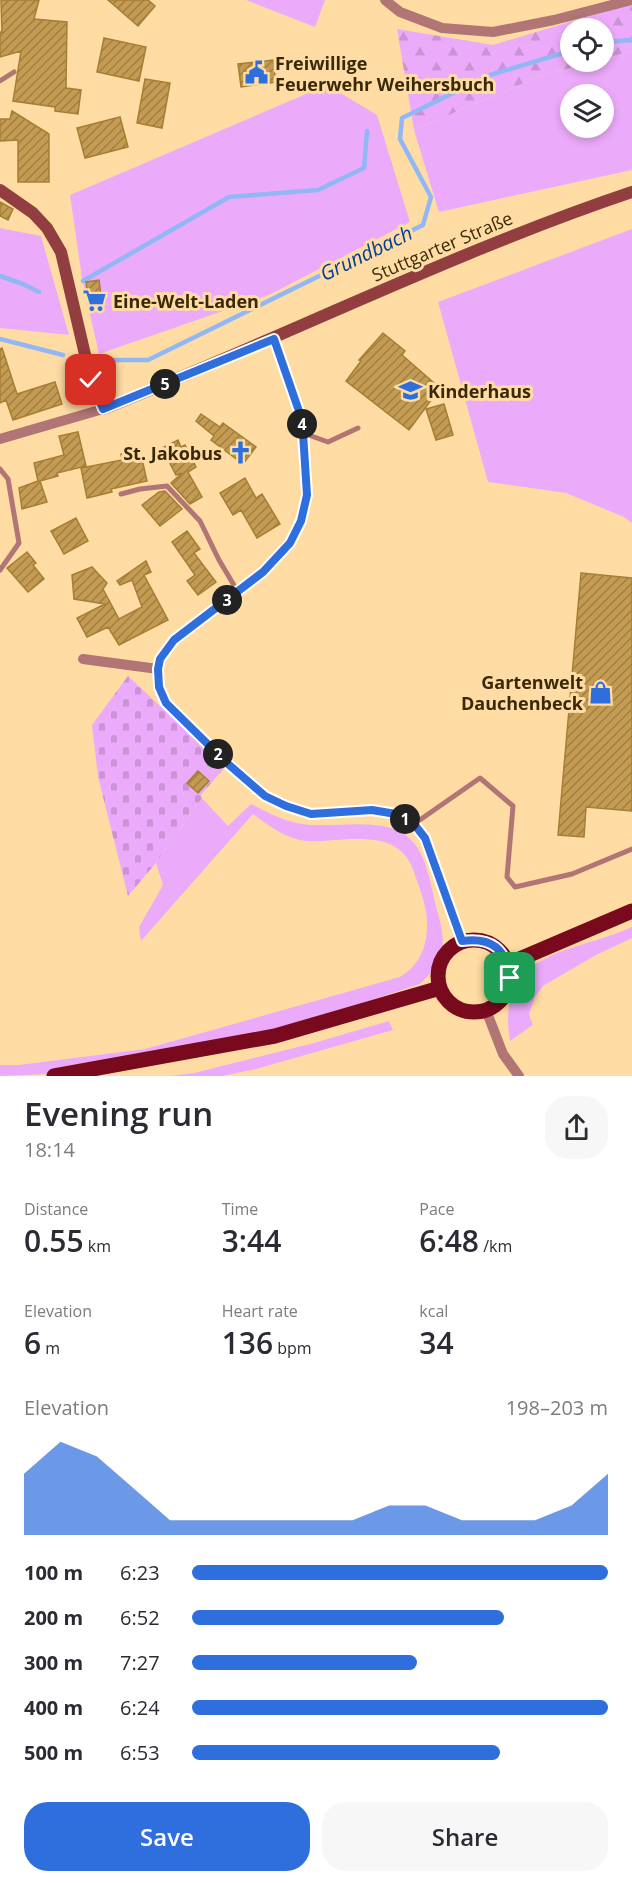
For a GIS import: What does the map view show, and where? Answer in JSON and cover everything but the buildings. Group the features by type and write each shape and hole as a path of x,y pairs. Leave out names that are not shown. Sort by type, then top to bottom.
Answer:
{"main road":[{"path":"508,964 632,911"},
{"path":"474,939 495,946 503,954 508,964 510,978 507,992 498,1003 486,1010 475,1012 463,1010 453,1005 440,988 438,973 442,959 451,948 462,941 474,939"},
{"path":"54,1076 275,1036 440,988"}],"street":[{"path":"385,0 400,12 442,28 493,32 554,20 631,0"},
{"path":"0,190 33,213 47,228 61,252 91,380 103,409"},
{"name":"Stuttgarter Straße","path":"0,439 103,409 274,339 517,233 632,192"},
{"path":"274,339 300,414 303,433 307,495 301,521 290,543 263,572 174,640 160,659 159,687 166,703 228,764 265,796 311,814 372,810 396,814 414,824 425,838 462,941"},
{"path":"83,659 158,669"},
{"path":"486,1010 502,1054 519,1076"}],"lane":[{"path":"0,81 14,72"},
{"path":"303,433 328,442 358,428"},
{"path":"0,469 8,479 13,514 19,532 19,543 0,570"},
{"path":"121,494 167,486 200,521 238,592"},
{"path":"414,824 480,778 513,806 507,878 515,887 572,874 632,849"}],"green space":[{"path":"246,0 325,0 315,27"},
{"path":"632,3 632,51 614,56 614,18 582,18"},
{"path":"560,25 560,71 540,76 414,130 397,29 493,45"},
{"path":"632,51 632,170 439,212 414,130 540,76 560,71 614,72 614,56"},
{"path":"327,85 377,115 410,222 269,295 99,354 82,278 70,195"},
{"path":"0,228 41,236 69,335 0,328"},
{"path":"632,229 632,523 624,517 566,493 488,482 438,302"},
{"path":"128,676 225,767 201,795 202,798 156,863 128,896 98,777 92,725"},
{"path":"202,798 228,826 251,804 295,823 376,825 402,833 412,841 422,856 431,883 443,942 435,967 420,984 293,1026 48,1074 0,1076 0,1065 19,1065 145,1049 400,977 413,967 426,939 426,911 412,867 400,850 376,840 299,840 278,831 253,814 141,941 139,927 163,885 156,863"},
{"path":"632,927 632,938 596,955 543,986 535,997 529,1014 533,1025 510,1041 508,1011 514,989 526,972 543,960 563,951"},
{"path":"389,1021 393,1030 256,1069 222,1076 170,1076 194,1073 314,1043"}],"waterway":[{"name":"Grundbach","path":"614,41 632,40"},
{"name":"Grundbach","path":"102,360 148,360 423,225 431,197 400,139 402,118 490,75 560,54"},
{"path":"83,281 229,197 318,190 364,168 367,131"},
{"path":"0,276 39,292"},
{"name":"Grundbach","path":"0,339 63,355"}],"place":[{"name":"Freiwillige Feuerwehr Weihersbuch","path":"257,73"},
{"name":"Eine-Welt-Laden","path":"95,301"},
{"name":"Kinderhaus","path":"410,391"},
{"name":"St. Jakobus","path":"240,453"},
{"name":"Gartenwelt Dauchenbeck","path":"601,692"}],"route":[{"path":"91,380 103,409 274,339 300,414 303,433 307,495 301,521 290,543 263,572 174,640 160,659 159,687 166,703 228,764 265,796 311,814 372,810 396,814 414,824 425,838 462,941 474,939 495,946 503,954 508,964 510,978"}]}
